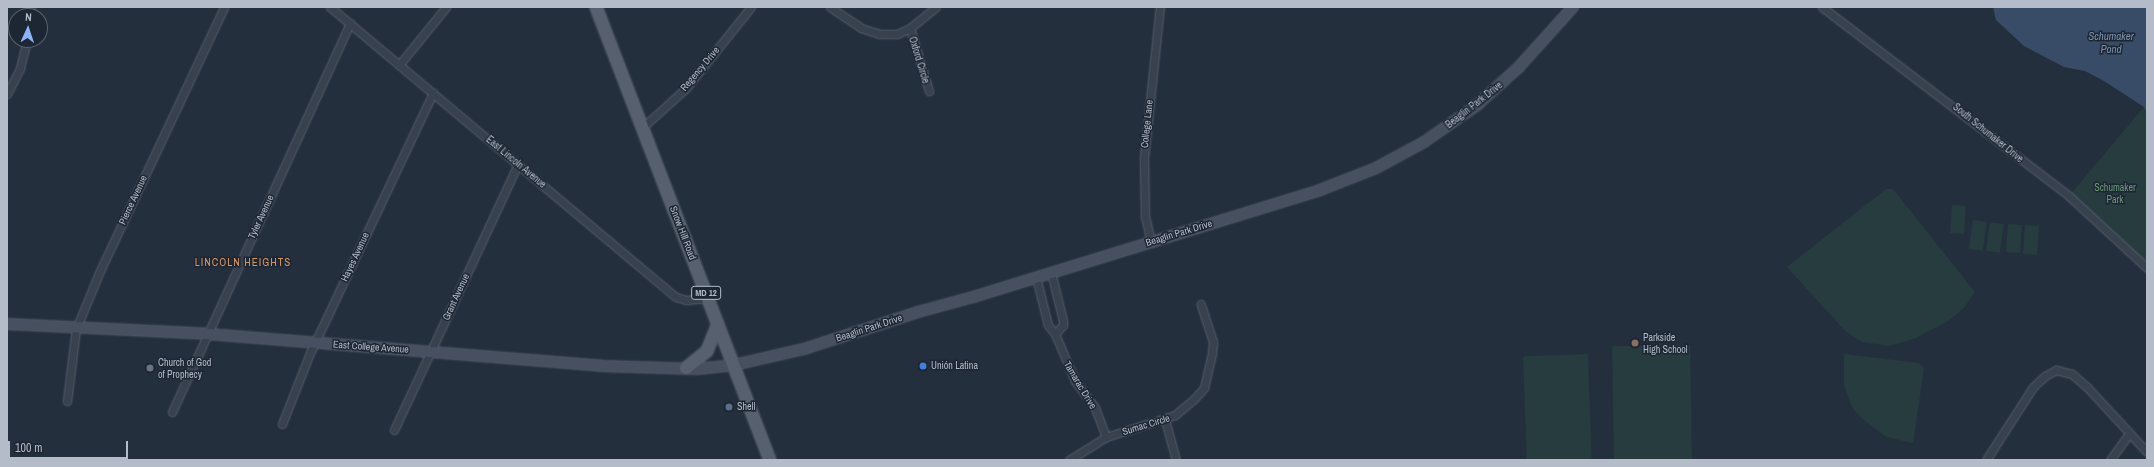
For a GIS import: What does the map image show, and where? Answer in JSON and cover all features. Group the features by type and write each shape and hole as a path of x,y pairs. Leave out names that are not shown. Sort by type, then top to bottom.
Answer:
{"main road":[{"name":"Snow Hill Road","path":"596,7 644,126 770,460"},
{"name":"Beaglin Park Drive","path":"734,365 804,349 1320,190 1403,154 1458,119 1502,85 1574,7"},
{"name":"East College Avenue","path":"7,324 76,329 208,334 602,366 686,368 734,365"},
{"path":"686,368 694,364 706,351 718,324"}],"street":[{"name":"Pierce Avenue","path":"67,401 76,329 99,273 224,7"},
{"name":"East Lincoln Avenue","path":"330,7 676,297 686,300 708,298"},
{"path":"399,65 446,7"},
{"name":"Regency Drive","path":"644,126 686,88 751,7"},
{"path":"830,7 861,28 879,34 897,34 910,28 936,7"},
{"name":"College Lane","path":"1151,242 1145,217 1144,158 1160,7"},
{"name":"South Schumaker Drive","path":"1822,7 2069,196 2147,268"},
{"name":"Tyler Avenue","path":"172,412 350,23"},
{"name":"Oxford Circle","path":"910,28 929,91"},
{"path":"7,94 20,68 25,48"},
{"name":"Hayes Avenue","path":"282,424 315,343 433,93"},
{"name":"Grant Avenue","path":"394,430 518,164"},
{"path":"1051,272 1064,325 1055,334"},
{"name":"Tamarac Drive","path":"1036,277 1048,325 1055,334 1068,367 1095,408 1106,436"},
{"name":"Sumac Circle","path":"1069,460 1106,436 1165,420 1175,415 1194,399 1204,388 1210,369 1213,342 1201,304"},
{"path":"1986,460 2033,387 2045,376 2056,370 2072,374 2082,382 2147,452"},
{"path":"1165,420 1176,460"},
{"path":"2110,460 2129,434"}],"green space":[{"name":"Schumaker Park","path":"2144,107 2147,113 2147,268 2069,196"},
{"path":"1886,189 1893,189 1975,292 1964,308 1950,320 1916,338 1890,346 1862,342 1845,331 1787,267"},
{"path":"1952,205 1966,206 1964,234 1950,233"},
{"path":"1973,220 1987,222 1983,251 1969,249"},
{"path":"1990,222 2004,224 2000,253 1986,251"},
{"path":"2008,224 2022,225 2020,253 2006,252"},
{"path":"2025,225 2039,226 2037,255 2023,254"},
{"path":"1690,345 1692,460 1614,460 1612,346"},
{"path":"1588,354 1592,460 1527,460 1523,356"},
{"path":"1844,354 1919,363 1924,369 1913,443 1886,437 1860,417 1851,405 1844,384"}],"water":[{"name":"Schumaker Pond","path":"1993,7 2147,7 2147,113 2144,107 2104,81 2085,71 2064,67 2024,46 1996,20"}],"place":[{"name":"Parkside High School","path":"1635,343"},
{"name":"Unión Latina","path":"923,366"},
{"name":"Church of God of Prophecy","path":"150,368"},
{"name":"Shell","path":"729,407"}],"district":[{"name":"LINCOLN HEIGHTS","path":"243,262"}]}
